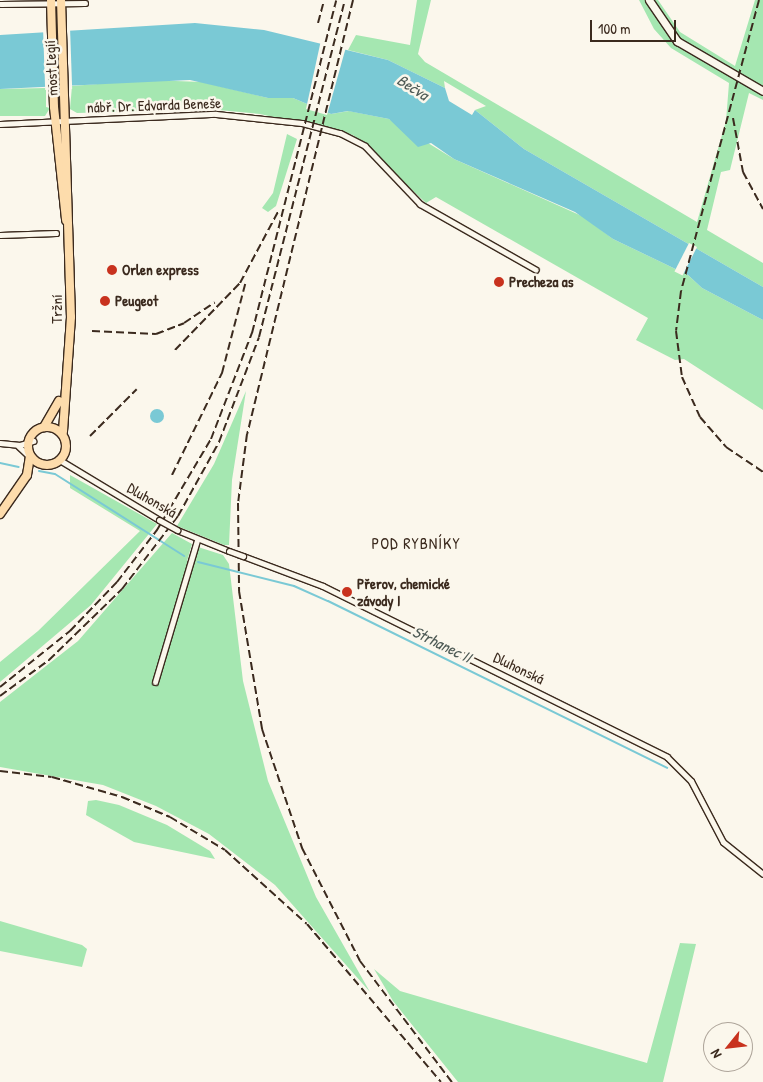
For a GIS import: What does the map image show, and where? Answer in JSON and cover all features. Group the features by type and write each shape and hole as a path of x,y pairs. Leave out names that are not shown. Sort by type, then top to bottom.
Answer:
{"main road":[{"path":"649,0 677,41 763,91"},
{"name":"most Legií","path":"51,1 50,29 54,107"},
{"name":"most Legií","path":"61,2 66,107"},
{"name":"Tržní","path":"54,107 68,232"},
{"name":"Tržní","path":"63,432 65,385 70,339 66,107"},
{"name":"Tržní","path":"44,428 53,418 65,385"},
{"path":"0,514 20,487 44,467 58,459 64,446 63,432 54,426 44,428 33,441 20,487"},
{"path":"30,457 44,467"}],"street":[{"path":"0,3 11,0"},
{"path":"78,0 85,1"},
{"path":"0,3 85,1"},
{"name":"nábř. Dr. Edvarda Beneše","path":"0,124 216,114 302,123 345,135 365,146 420,204 536,270"},
{"path":"0,236 56,233"},
{"path":"0,443 16,445 33,441"},
{"path":"16,445 30,457"},
{"name":"Dluhonská","path":"58,459 159,520 197,540 323,586 667,758 691,781 722,842 763,874"},
{"path":"155,682 197,540"}],"green space":[{"path":"417,0 431,0 418,54 425,62 697,222 726,121 729,83 671,48 654,29 639,0 658,0 680,32 735,66 755,0 763,0 763,100 749,93 730,170 721,172 707,230 763,263 763,287 524,149 475,110 486,106 444,81 445,88 388,60 348,50 356,35 410,45"},
{"path":"149,80 202,82 268,98 293,98 331,114 349,111 389,119 454,159 584,217 613,239 688,275 702,288 763,320 763,410 684,359 675,360 636,340 648,318 436,197 426,203 353,135 260,114 208,109 77,113 70,109 72,86"},
{"path":"46,88 46,107 50,108 45,116 0,116 0,89"},
{"path":"287,134 297,139 276,206 268,212 262,208 273,193"},
{"path":"246,391 232,480 229,545 224,545 177,526 214,464"},
{"path":"70,475 157,524 91,605 0,682 0,662 38,631 140,531 70,488"},
{"path":"172,533 192,544 187,561 192,564 198,547 223,555 229,564 243,681 268,781 316,897 370,992 275,885 209,834 156,806 103,785 0,767 0,702 78,641"},
{"path":"96,800 119,805 167,825 210,851 215,859 134,842 86,815 88,801"},
{"path":"0,921 82,945 87,949 82,967 0,951"},
{"path":"680,943 696,944 663,1082 458,1082 393,1001 374,969 400,991 647,1063"}],"water":[{"name":"Bečva","path":"195,23 264,30 388,60 445,88 449,101 472,115 475,110 524,149 763,287 763,320 702,288 688,275 613,239 575,212 454,159 431,143 418,147 389,119 348,111 331,114 293,98 268,98 190,80 0,89 0,35"},
{"path":"154,409 160,409 164,416 160,423 154,423 150,419 150,413"}],"pier":[{"path":"70,27 72,89 45,90 43,28"},
{"path":"321,40 346,47 327,115 306,109"},
{"path":"689,243 697,247 682,276 674,272"}],"waterway":[{"name":"Strhanec II","path":"0,463 19,467"},
{"name":"Strhanec II","path":"39,471 55,474 184,556"},
{"name":"Strhanec II","path":"198,562 294,586 667,768"}],"railway":[{"path":"318,23 324,0"},
{"path":"0,687 70,631 117,582 157,530 211,439 252,333 336,0"},
{"path":"0,696 49,660 122,589 178,516 219,442 259,337 345,0"},
{"path":"353,0 247,434 238,503 239,591 262,729 302,848 360,961 452,1082"},
{"path":"759,0 681,291 676,331 682,377 700,417 726,447 763,472"},
{"path":"733,118 743,172 763,209"},
{"path":"175,350 240,283 279,210"},
{"path":"172,475 222,373 246,281"},
{"path":"92,331 156,334 184,323 215,302"},
{"path":"90,436 137,389"},
{"path":"0,771 52,777 122,797 170,817 225,850 307,924 441,1082"}],"place":[{"name":"Orlen express","path":"112,270"},
{"name":"Precheza as","path":"499,282"},
{"name":"Peugeot","path":"105,301"},
{"name":"Přerov, chemické závody I","path":"347,592"}],"district":[{"name":"POD RYBNÍKY","path":"416,543"}]}
